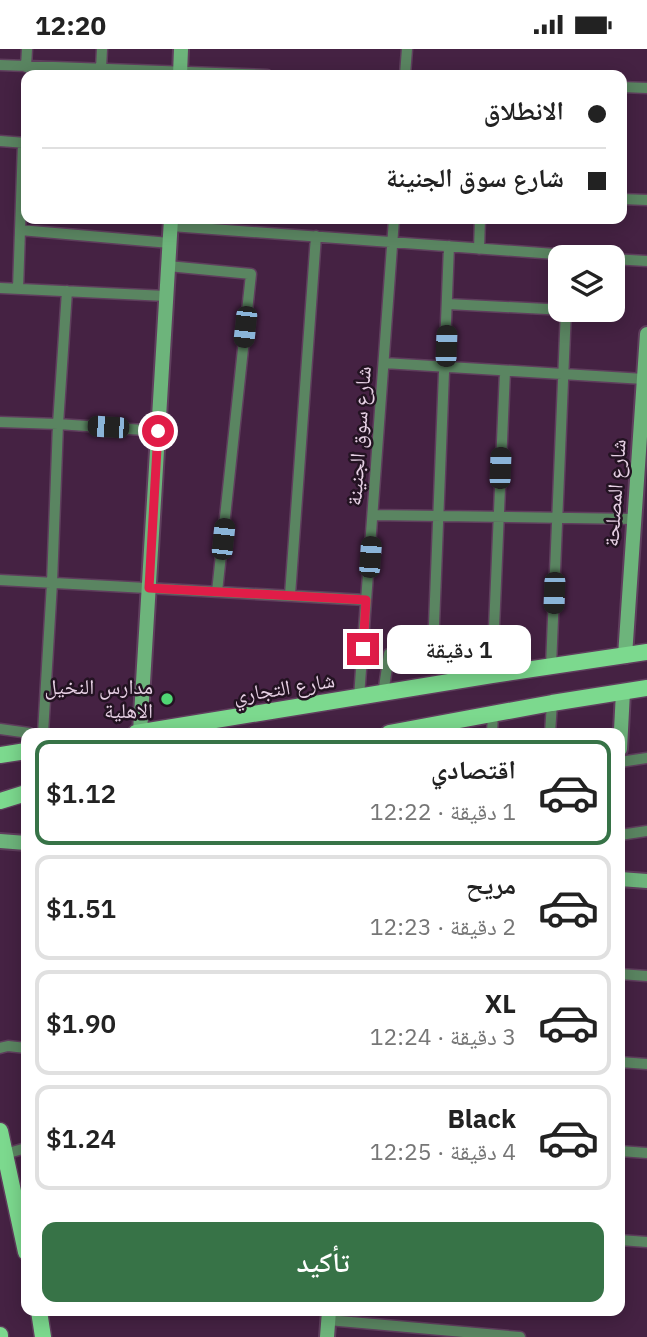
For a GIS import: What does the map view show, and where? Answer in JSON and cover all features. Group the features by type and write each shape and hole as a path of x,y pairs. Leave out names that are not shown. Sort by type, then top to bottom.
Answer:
{"main road":[{"name":"شارع التجاري","path":"170,728 647,652"},
{"path":"436,728 493,714 647,688"},
{"path":"0,789 21,787"},
{"path":"0,801 21,795"},
{"path":"0,1131 21,1206"},
{"path":"39,1316 43,1337"}],"street":[{"path":"26,67 27,49"},
{"path":"101,69 102,49"},
{"path":"180,70 181,49"},
{"path":"405,70 407,49"},
{"path":"0,65 117,70"},
{"path":"627,87 647,88"},
{"path":"0,141 21,143"},
{"path":"627,199 647,200"},
{"path":"18,289 21,219"},
{"path":"138,728 171,224"},
{"path":"192,224 548,254"},
{"name":"شارع سوق الجنينة","path":"359,698 394,224"},
{"path":"478,249 480,224"},
{"path":"20,230 170,243"},
{"path":"290,596 316,236"},
{"path":"383,694 389,654 433,650 449,246"},
{"path":"625,259 647,261"},
{"path":"168,266 251,274 217,592"},
{"path":"0,288 166,296"},
{"path":"43,728 67,291"},
{"path":"447,304 548,309"},
{"path":"551,666 565,322"},
{"name":"شارع المصلحة","path":"625,656 645,402 647,334"},
{"path":"384,363 644,379"},
{"path":"492,675 505,371"},
{"path":"0,422 158,431"},
{"path":"373,515 634,519"},
{"path":"0,580 366,600"},
{"path":"621,728 623,692"},
{"path":"550,728 552,703"},
{"path":"492,728 493,714"},
{"path":"0,729 21,732"},
{"path":"625,761 647,758"},
{"path":"625,834 647,831"},
{"path":"0,841 21,843"},
{"path":"625,879 647,881"},
{"path":"625,974 647,975"},
{"path":"0,1048 21,1047"},
{"path":"625,1062 647,1064"},
{"path":"5,1154 21,1149"},
{"path":"625,1151 647,1153"},
{"path":"625,1240 647,1242"},
{"path":"327,1337 328,1316"},
{"path":"337,1316 520,1337"}],"place":[{"name":"مدارس النخيل الاهلية","path":"167,699"}],"route":[{"path":"158,431 149,588 366,600 363,649"}]}
